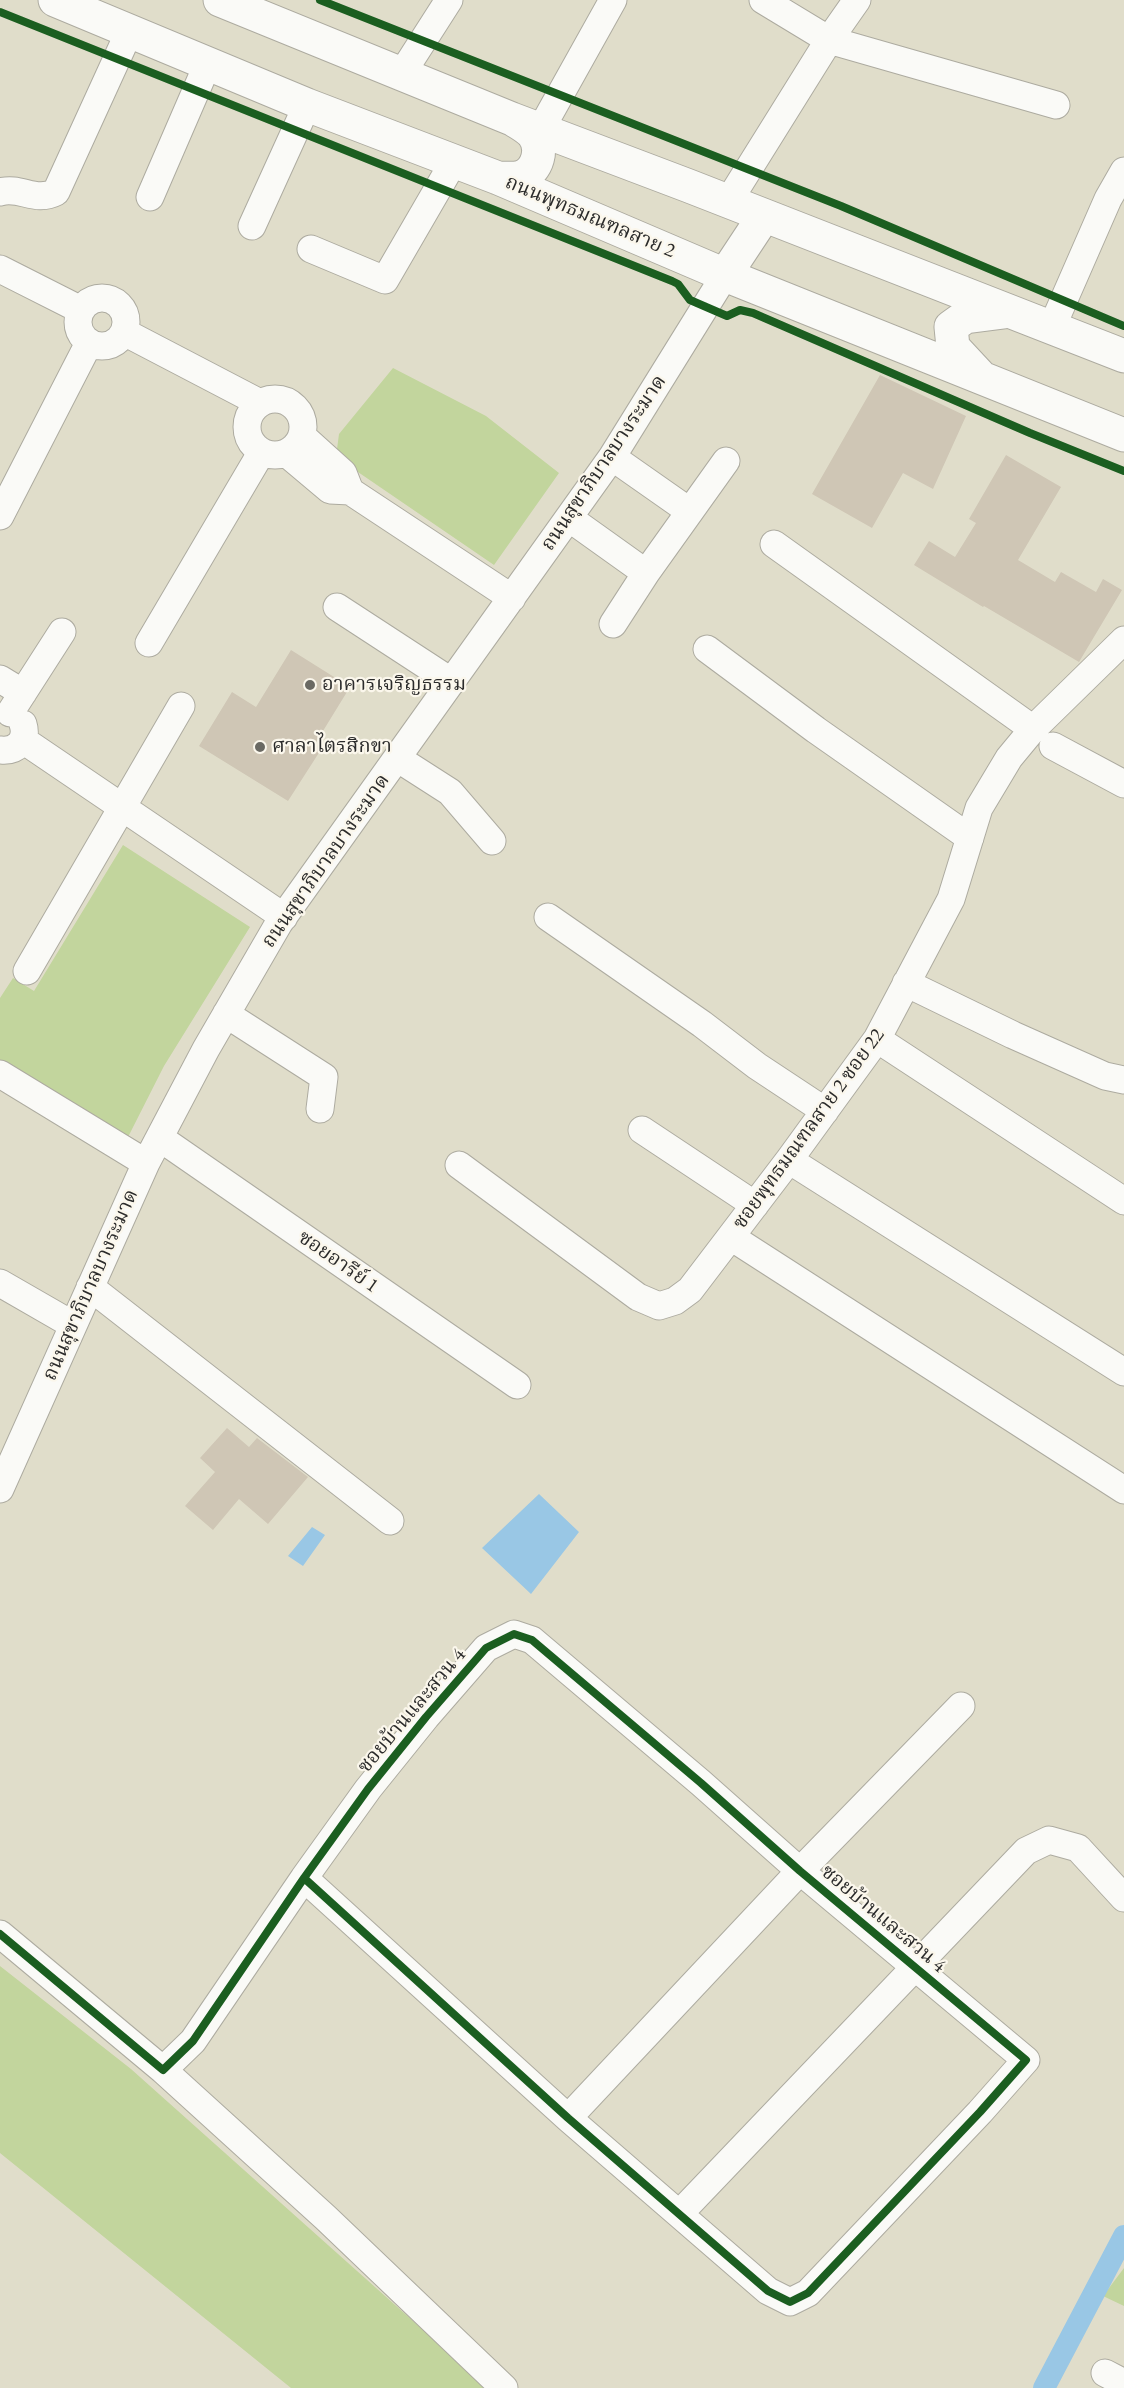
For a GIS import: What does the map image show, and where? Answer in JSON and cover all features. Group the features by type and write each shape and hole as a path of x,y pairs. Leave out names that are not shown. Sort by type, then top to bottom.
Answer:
{"main road":[{"name":"ถนนพุทธมณฑลสาย 2","path":"55,0 307,105 498,178 725,275 1124,435"},
{"path":"227,1 401,75 1124,356"},
{"path":"498,178 519,177 530,172 539,152 537,141 527,124"},
{"path":"725,275 764,216"},
{"path":"983,379 953,347 951,327 965,317 1007,312"}],"street":[{"path":"401,75 449,0"},
{"path":"527,124 613,0"},
{"path":"763,0 829,40 1056,105"},
{"path":"728,202 829,40 857,0"},
{"path":"0,192 17,191 41,197 56,192 130,30"},
{"path":"150,197 208,63"},
{"path":"252,226 307,105"},
{"path":"310,249 385,280 454,161"},
{"path":"1052,327 1108,199 1124,171"},
{"path":"0,269 81,310"},
{"name":"ถนนสุขาภิบาลบางระมาด","path":"3,1476 146,1163 226,1014 284,917 612,457 725,275"},
{"path":"105,298 113,301 121,306 125,315 124,332 113,344 97,346 89,344 82,337 78,328 81,310 95,299 105,298"},
{"path":"124,332 260,403"},
{"path":"0,516 89,344"},
{"path":"149,643 283,447 302,418 292,404 276,399 260,403 247,419 246,428 254,446 283,447 330,489 350,492 512,598"},
{"path":"612,457 689,511"},
{"path":"613,624 646,573 726,461"},
{"path":"569,518 646,573"},
{"path":"774,544 1043,738 1124,784"},
{"path":"337,607 452,682"},
{"path":"11,706 62,632"},
{"name":"ซอยพุทธมณฑลสาย 2 ซอย 22","path":"459,1165 639,1297 659,1306 675,1301 690,1290 877,1039 951,899 979,808 1009,758 1043,738 1124,641"},
{"path":"706,649 816,730 970,838"},
{"path":"0,679 11,706 24,726 11,745 122,807 284,917"},
{"path":"27,971 181,706"},
{"path":"397,758 450,792 492,841"},
{"path":"548,917 825,1111"},
{"path":"906,983 1012,1035 1104,1076 1124,1080"},
{"path":"226,1014 324,1077 320,1109"},
{"path":"877,1039 1124,1201"},
{"path":"0,1074 146,1163"},
{"path":"642,1130 755,1205"},
{"name":"ซอยอารีย์ 1","path":"160,1138 517,1385"},
{"path":"789,1160 1124,1372"},
{"path":"731,1237 1124,1490"},
{"path":"0,1283 73,1325"},
{"path":"90,1287 390,1521"},
{"name":"ซอยบ้านและสวน 4","path":"163,2070 193,2041 304,1878 368,1789 486,1648 514,1634 532,1640 800,1871 1026,2060 980,2112 808,2293 790,2302 768,2291 680,2213"},
{"path":"568,2118 800,1871 961,1706"},
{"path":"304,1878 568,2118 680,2213 1026,1851 1049,1840 1077,1848 1124,1898"},
{"path":"0,1934 163,2070 326,2218 504,2388"}],"green space":[{"path":"393,368 486,416 559,473 494,565 336,457 339,434"},
{"path":"123,845 250,927 164,1066 126,1141 0,1066 0,998 13,978 34,991"},
{"path":"0,1966 131,2069 488,2388 291,2388 0,2153"},
{"path":"1124,2268 1124,2306 1103,2296"}],"water":[{"path":"539,1494 579,1532 531,1594 482,1548"},
{"path":"312,1527 325,1535 303,1566 288,1556"}],"building":[{"path":"880,375 966,416 933,489 903,473 872,528 812,494"},
{"path":"1006,455 1061,487 1018,560 1055,582 1061,572 1096,592 1103,579 1122,590 1079,662 914,565 929,541 955,557 976,523 969,519"},
{"path":"291,650 350,687 315,744 322,748 288,801 199,746 232,692 256,707"},
{"path":"227,1428 249,1447 257,1438 308,1477 268,1524 239,1499 213,1530 185,1506 215,1472 200,1458"}],"waterway":[{"path":"1044,2388 1124,2236"}],"cycle path":[{"path":"320,0 841,206 1124,326"},
{"path":"0,12 672,281 678,284 690,300 727,316 740,310 753,313 1030,433 1124,471"},
{"path":"0,1934 163,2070 193,2041 304,1878 368,1789 486,1648 514,1634 532,1640 701,1783 800,1871 1026,2060 980,2112 808,2293 790,2302 768,2291 568,2118 304,1878"}],"place":[{"name":"อาคารเจริญธรรม","path":"310,685"},
{"name":"ศาลาไตรสิกขา","path":"260,747"}]}
